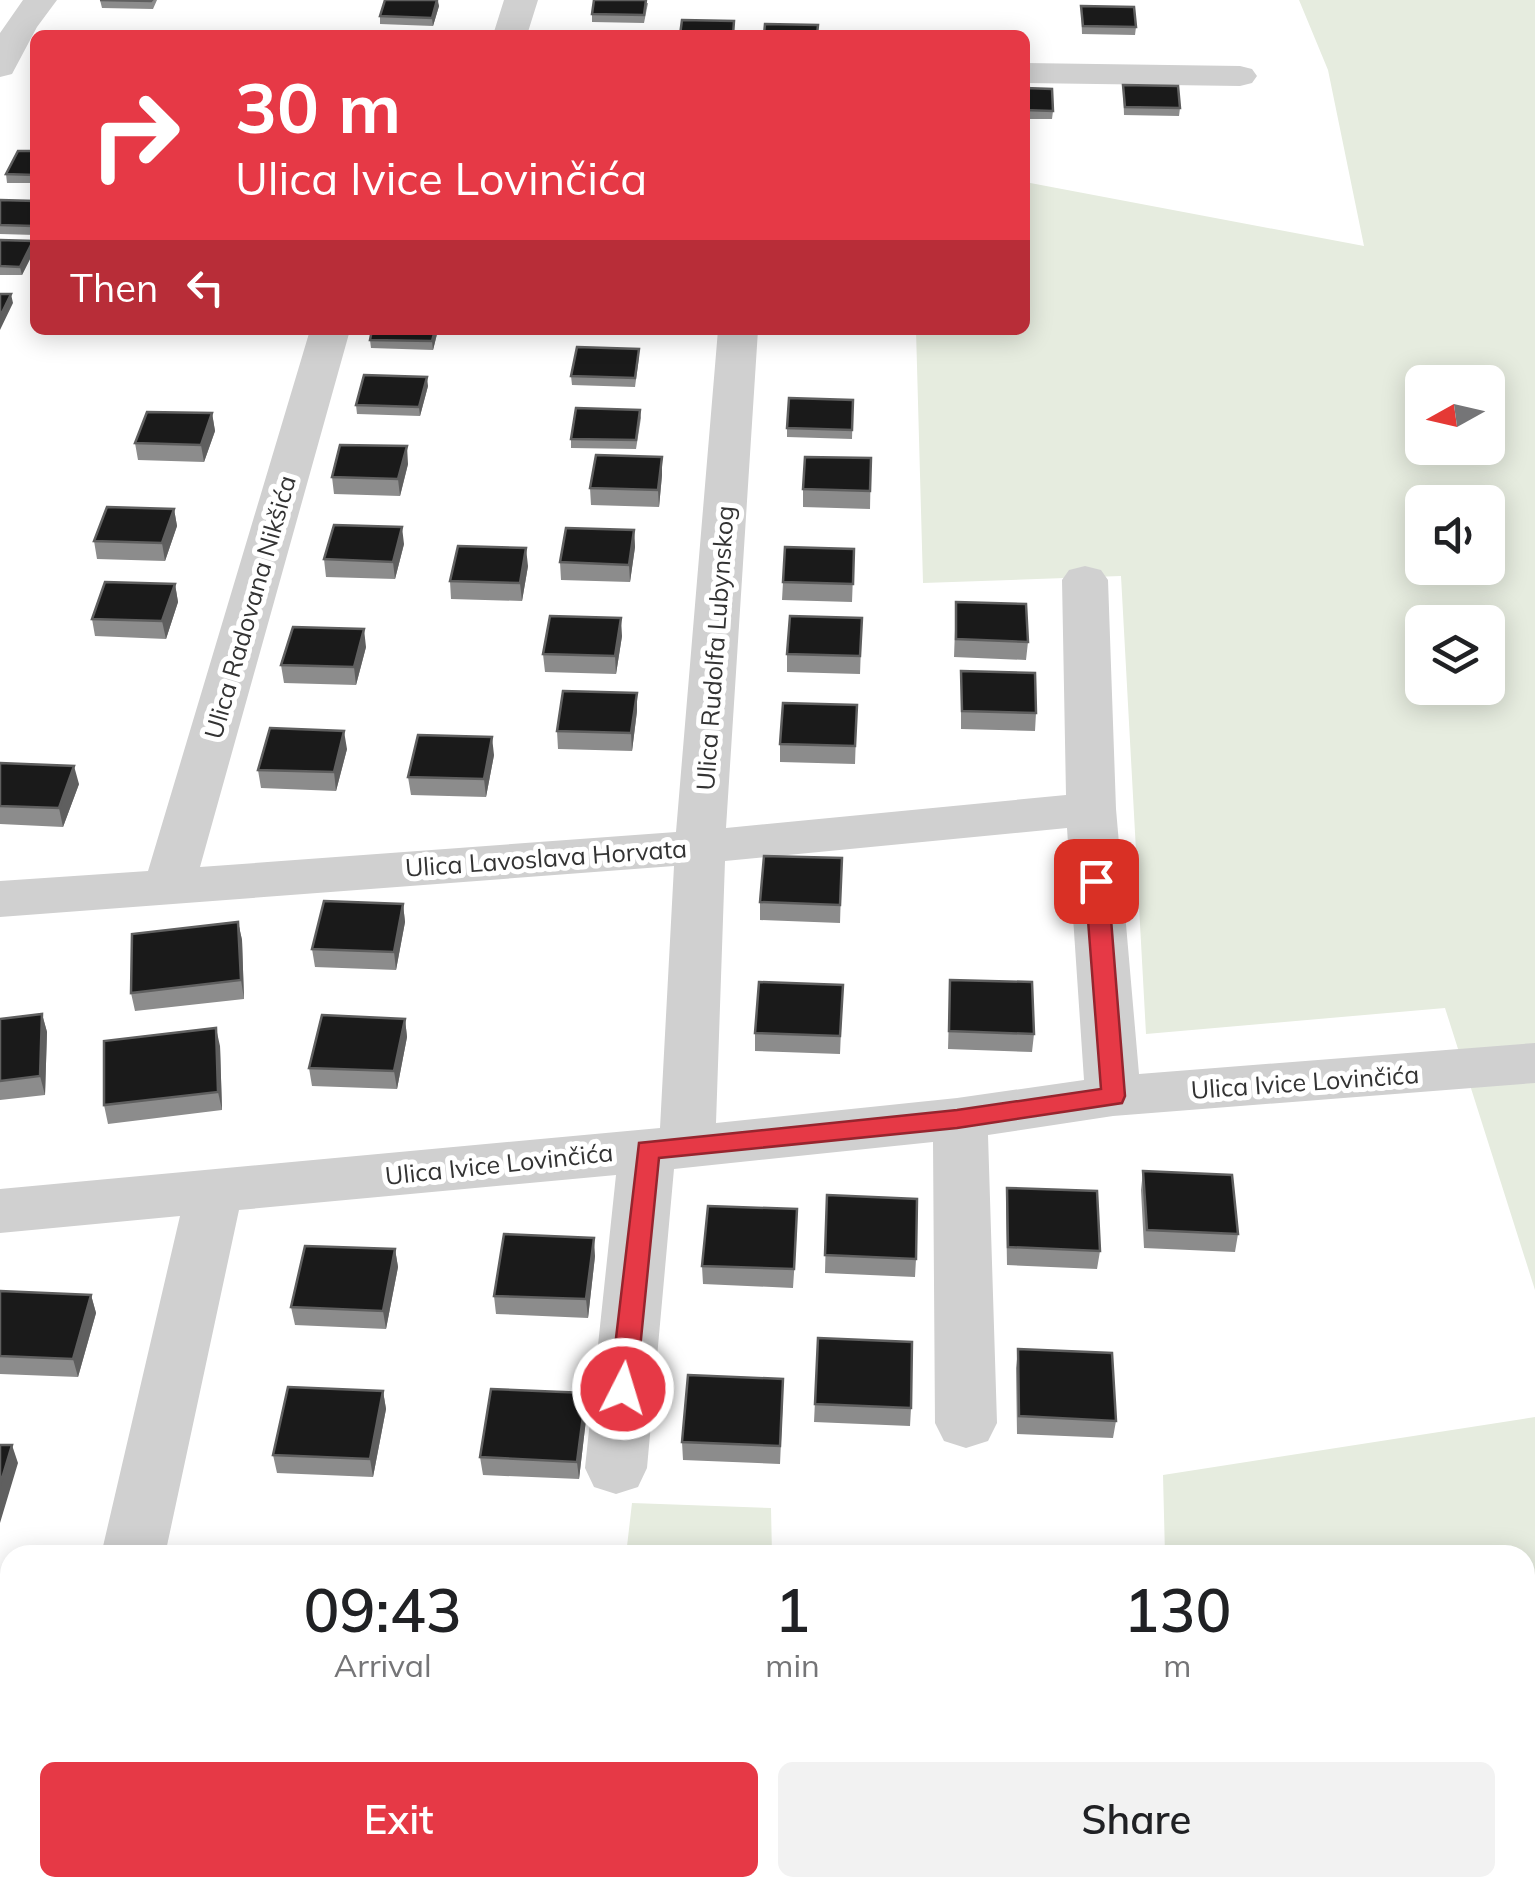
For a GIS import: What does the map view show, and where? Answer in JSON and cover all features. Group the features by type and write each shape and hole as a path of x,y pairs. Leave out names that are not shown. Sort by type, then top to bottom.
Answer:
{"street":[{"path":"6,55 40,0"},
{"path":"512,30 521,0"},
{"path":"1030,73 1240,76"},
{"name":"Ulica Radovana Nikšića","path":"169,884 329,335"},
{"name":"Ulica Rudolfa Lubynskog","path":"616,1468 667,1148 700,846 738,335"},
{"path":"1085,580 1091,809 1113,1096"},
{"name":"Ulica Lavoslava Horvata","path":"0,899 700,846 1091,809"},
{"name":"Ulica Ivice Lovinčića","path":"0,1211 957,1119 1113,1096 1535,1063"},
{"path":"957,1119 962,1148 966,1423"},
{"path":"135,1545 214,1193"}],"shaded area":[{"path":"1299,0 1535,0 1535,1045 1459,1052 1445,1008 1146,1034 1121,576 923,583 916,335 1030,335 1030,183 1364,246 1328,70"},
{"path":"1535,1076 1535,1290 1469,1082"},
{"path":"1535,1417 1535,1545 1165,1545 1163,1475"},
{"path":"632,1503 771,1508 772,1545 627,1545"}],"building":[{"path":"385,0 437,0 432,18 380,16"},
{"path":"594,0 646,0 644,15 592,14"},
{"path":"1081,6 1134,7 1136,27 1083,26"},
{"path":"682,20 734,21 733,30 681,30"},
{"path":"765,24 818,25 818,30 764,30"},
{"path":"1123,85 1178,86 1180,108 1125,107"},
{"path":"1030,88 1052,89 1053,111 1030,110"},
{"path":"18,151 30,151 30,175 6,174"},
{"path":"0,200 30,201 30,226 0,225"},
{"path":"0,240 30,241 20,267 0,266"},
{"path":"0,294 11,294 0,317"},
{"path":"371,335 434,335 432,341 370,340"},
{"path":"577,347 639,349 635,378 571,376"},
{"path":"364,375 427,377 419,407 356,405"},
{"path":"789,398 853,400 852,430 787,428"},
{"path":"576,408 640,410 636,440 571,439"},
{"path":"147,412 212,413 201,445 135,443"},
{"path":"340,445 407,446 398,479 332,477"},
{"path":"596,455 662,457 658,490 590,488"},
{"path":"805,457 871,458 870,491 803,489"},
{"path":"107,507 174,509 162,543 94,541"},
{"path":"334,525 402,527 393,562 324,559"},
{"path":"566,528 634,530 629,565 560,562"},
{"path":"458,546 526,548 520,583 450,581"},
{"path":"785,547 854,549 853,584 783,582"},
{"path":"105,582 175,584 162,621 92,619"},
{"path":"956,602 1026,604 1028,642 956,639"},
{"path":"550,616 621,618 615,656 543,654"},
{"path":"790,616 862,618 860,656 787,654"},
{"path":"293,627 364,629 354,667 281,665"},
{"path":"961,671 1035,673 1036,713 962,711"},
{"path":"563,691 637,693 631,733 557,731"},
{"path":"783,703 857,705 855,746 780,744"},
{"path":"270,728 344,731 334,772 258,770"},
{"path":"418,735 492,737 484,779 408,777"},
{"path":"0,763 74,766 59,808 0,806"},
{"path":"764,856 842,858 840,905 760,902"},
{"path":"324,901 403,904 394,952 312,949"},
{"path":"238,922 241,980 131,993 132,934"},
{"path":"950,980 1032,982 1034,1034 949,1031"},
{"path":"759,982 843,985 840,1036 755,1033"},
{"path":"42,1014 40,1076 0,1081 0,1019"},
{"path":"322,1015 405,1019 394,1071 309,1068"},
{"path":"216,1028 218,1092 104,1105 104,1041"},
{"path":"1143,1171 1232,1175 1238,1234 1147,1230"},
{"path":"1007,1188 1097,1191 1100,1251 1008,1247"},
{"path":"827,1195 917,1199 916,1259 825,1255"},
{"path":"708,1206 797,1209 794,1269 702,1266"},
{"path":"504,1234 594,1238 586,1299 494,1296"},
{"path":"305,1246 395,1249 383,1311 291,1307"},
{"path":"0,1291 91,1295 73,1359 0,1356"},
{"path":"818,1338 912,1342 911,1408 815,1404"},
{"path":"1018,1349 1112,1353 1116,1421 1019,1416"},
{"path":"688,1375 783,1379 780,1446 682,1442"},
{"path":"288,1387 383,1391 370,1459 273,1455"},
{"path":"491,1389 586,1393 577,1462 480,1457"},
{"path":"0,1445 12,1445 0,1485"}],"route":[{"path":"623,1389 647,1150 957,1119 1113,1096 1096,881"}]}
